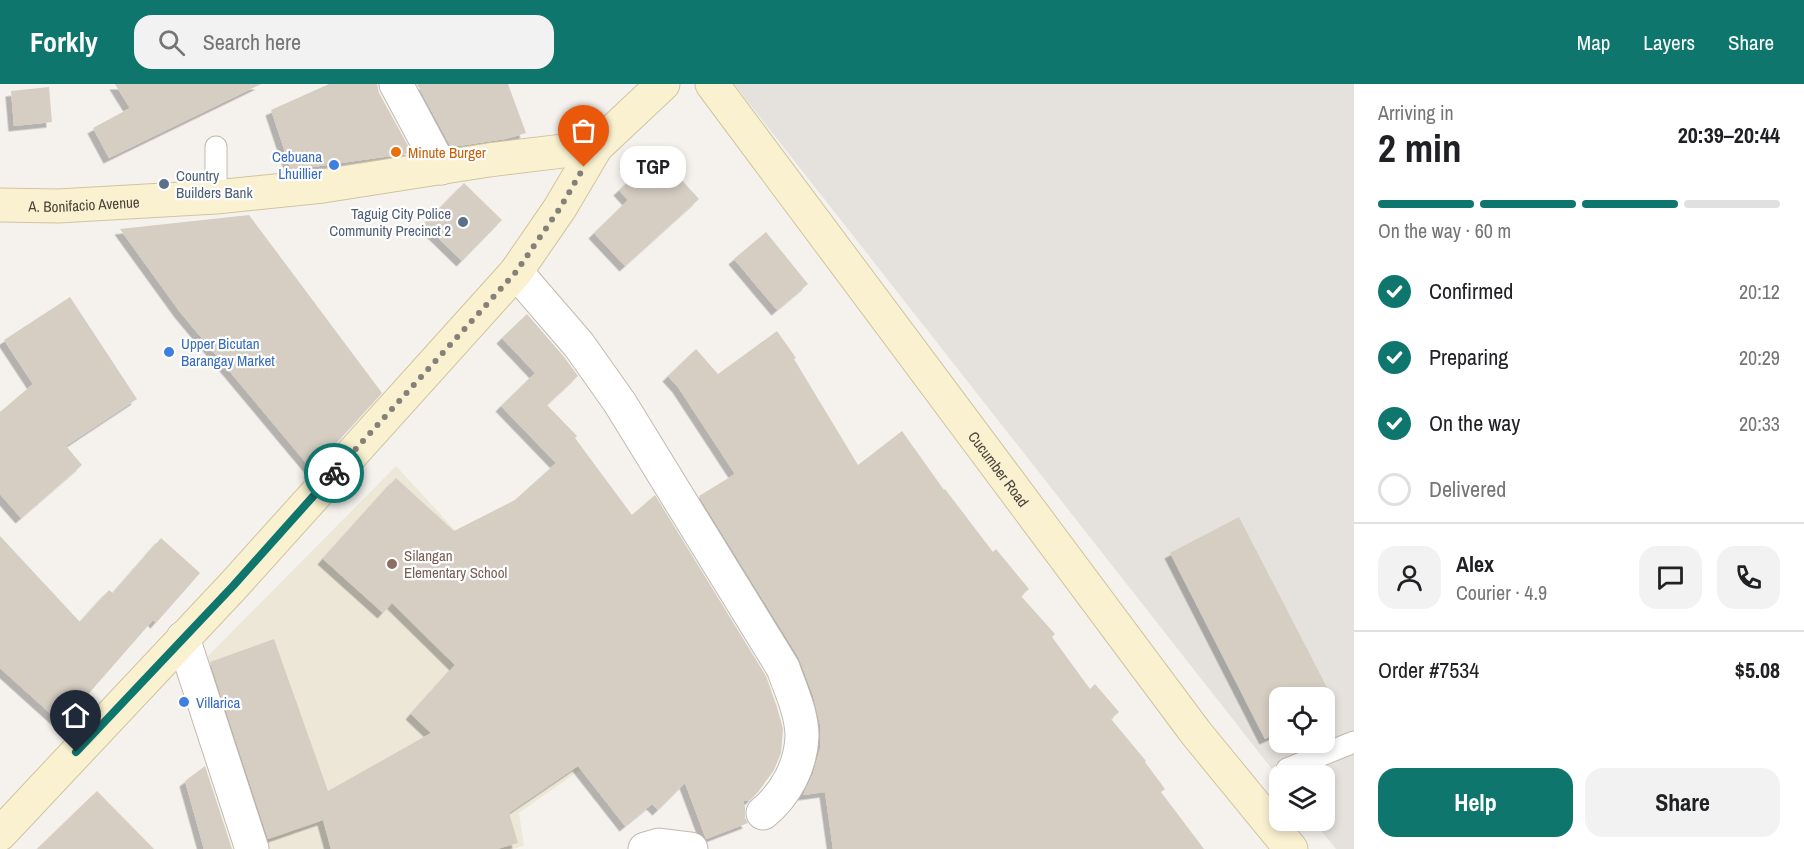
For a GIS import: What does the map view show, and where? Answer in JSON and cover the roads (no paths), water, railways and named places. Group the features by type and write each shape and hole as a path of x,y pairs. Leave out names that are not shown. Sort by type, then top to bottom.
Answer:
{"street":[{"path":"396,84 441,168"},
{"path":"0,834 233,586 516,272 560,208 596,147 663,84"},
{"name":"Cucumber Road","path":"712,84 1196,733 1291,849"},
{"name":"A. Bonifacio Avenue","path":"0,205 58,206 216,197 323,186 596,147"},
{"path":"516,272 579,345 620,403 783,668 796,704 802,735 797,768 776,802 763,813"},
{"path":"183,638 252,849"},
{"path":"645,849 659,845 691,849"}],"lane":[{"path":"216,147 216,197"},
{"path":"1297,765 1354,742"}],"place":[{"name":"Minute Burger","path":"396,152"},
{"name":"Cebuana Lhuillier","path":"334,165"},
{"name":"TGP","path":"584,167"},
{"name":"Country Builders Bank","path":"164,184"},
{"name":"Taguig City Police Community Precinct 2","path":"463,222"},
{"name":"Upper Bicutan Barangay Market","path":"169,352"},
{"name":"Silangan Elementary School","path":"392,564"},
{"name":"Villarica","path":"184,702"}]}
